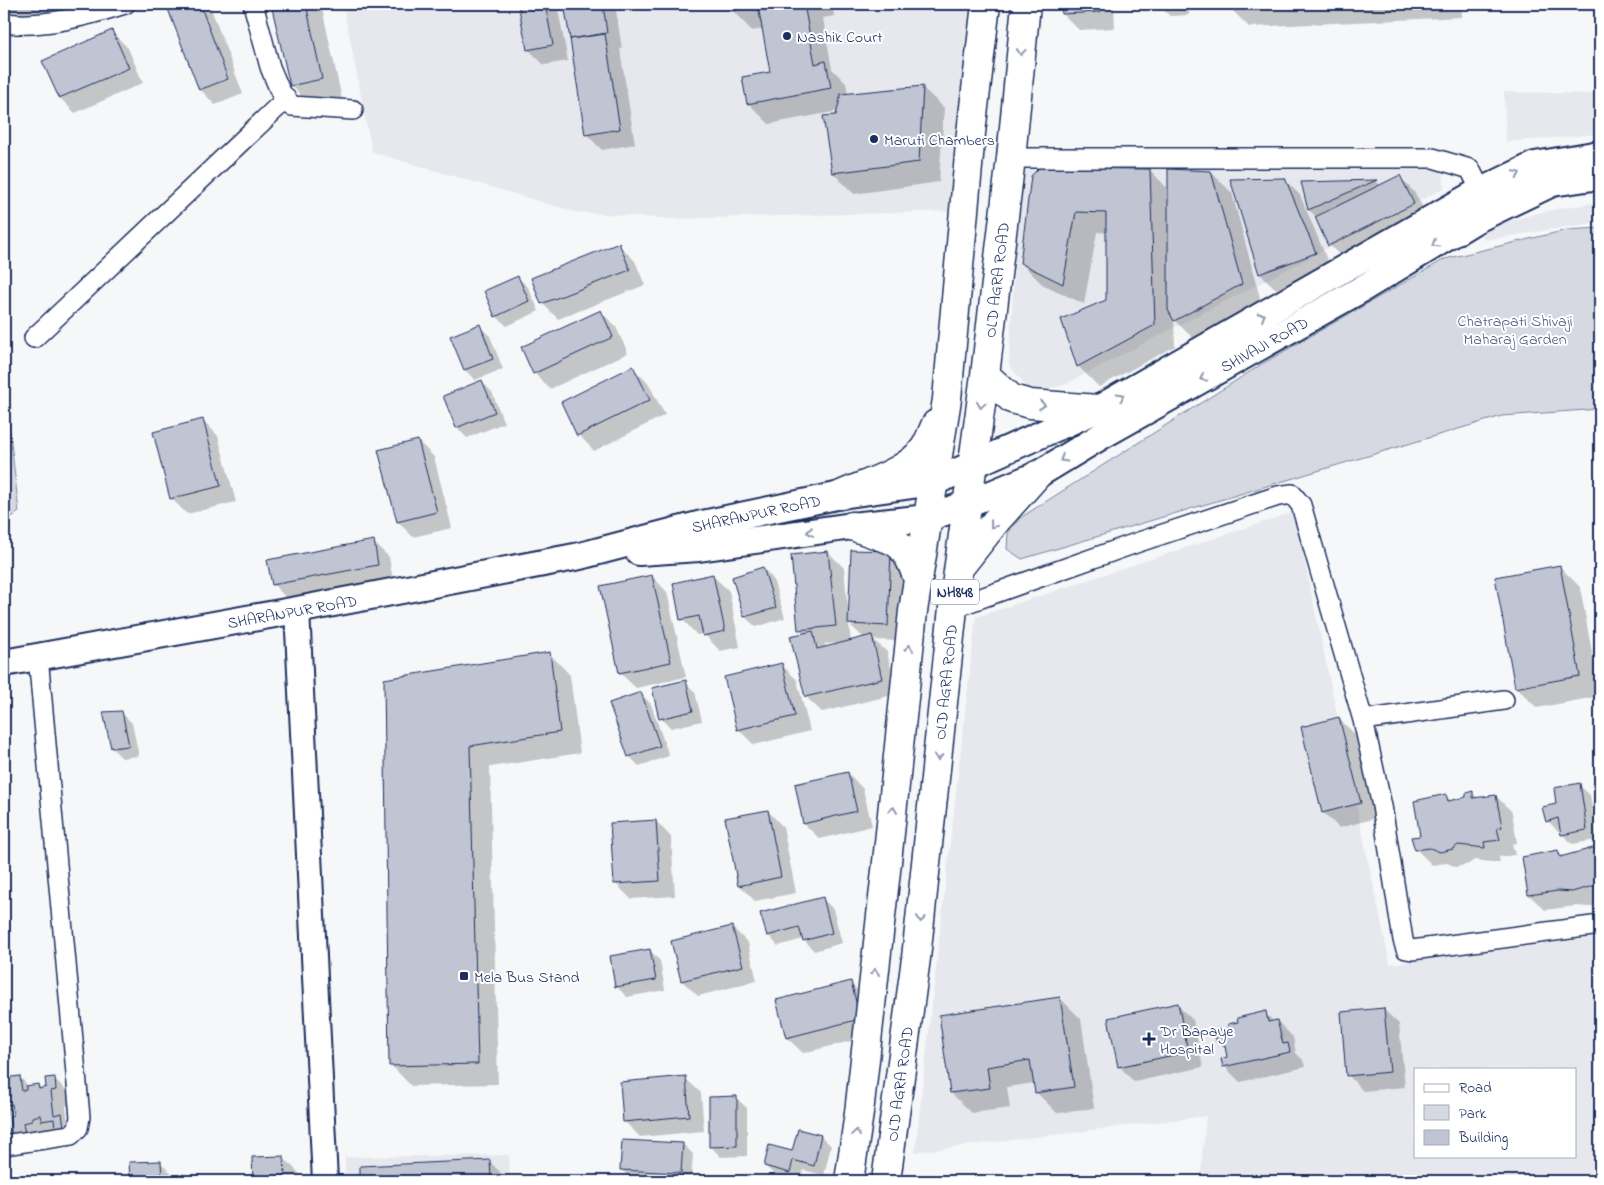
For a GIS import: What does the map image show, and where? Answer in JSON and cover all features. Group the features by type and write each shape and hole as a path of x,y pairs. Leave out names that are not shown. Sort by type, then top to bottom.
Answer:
{"highway":[{"name":"NH848","path":"849,1181 887,862 913,611 947,399 970,143 986,4"},
{"name":"OLD AGRA ROAD","path":"886,1181 916,958 953,608 985,375 1011,158 1026,4"},
{"path":"985,375 1012,399 1044,406 1098,409"},
{"path":"841,495 905,466 918,456 925,447 947,399"},
{"path":"958,569 1036,475"},
{"path":"852,526 894,541 900,545 905,550 918,579"}],"main road":[{"name":"SHIVAJI ROAD","path":"934,482 1098,409 1487,201 1535,165 1600,154"},
{"name":"SHIVAJI ROAD","path":"928,518 1036,475 1360,290 1477,219 1487,201 1552,183 1600,176"},
{"name":"SHARANPUR ROAD","path":"4,662 297,610 580,556 698,525 841,495 934,482"},
{"name":"SHARANPUR ROAD","path":"580,556 699,548 852,526 928,518"}],"street":[{"path":"4,22 22,25 89,16 124,4"},
{"path":"253,4 270,67 280,91 292,106 353,110"},
{"path":"34,338 286,99"},
{"path":"1011,158 1433,158 1470,169 1487,201"},
{"path":"953,608 1136,543 1278,496 1292,494 1301,505 1364,720 1382,806 1402,940 1406,948 1412,950 1600,925"},
{"path":"297,610 325,1181"},
{"path":"4,1146 72,1135 78,1128 80,1117 38,656"},
{"path":"1364,720 1504,700"}],"shaded area":[{"path":"343,4 973,4 958,211 673,219 575,212 372,152"},
{"path":"1504,92 1600,94 1600,134 1506,142"},
{"path":"1443,163 1444,188 1064,385 1031,393 1009,364 1020,170"},
{"path":"1600,202 1600,222 1484,240 1480,228 1555,209"},
{"path":"1294,512 1390,964 1600,937 1600,1181 1200,1181 1206,1116 915,1152 976,617"},
{"path":"509,1155 510,1181 345,1181 345,1157"}],"green space":[{"name":"Chatrapati Shivaji Maharaj Garden","path":"1600,228 1600,409 1502,416 1022,559 1007,549 1008,533 1020,518 1262,364 1445,259 1567,230"},
{"path":"4,381 19,512 4,522"}],"building":[{"path":"166,4 200,4 228,79 199,90"},
{"path":"271,4 306,4 322,79 290,86"},
{"path":"518,4 545,4 553,45 527,50"},
{"path":"564,4 603,4 607,33 570,39"},
{"name":"Nashik Court","path":"729,4 804,4 815,64 826,61 831,88 747,104 742,77 770,72 758,6 731,11"},
{"path":"1061,4 1100,4 1100,12 1062,14"},
{"path":"1227,4 1294,4 1227,7"},
{"path":"112,30 129,68 59,98 42,61"},
{"path":"605,34 620,129 585,135 570,39"},
{"name":"Maruti Chambers","path":"923,86 919,162 832,173 823,116 836,115 841,94"},
{"path":"1039,168 1150,169 1155,325 1077,367 1061,319 1106,300 1106,213 1076,212 1063,284 1020,263 1031,176"},
{"path":"1168,169 1211,171 1242,284 1174,321 1168,310"},
{"path":"1400,175 1414,204 1328,246 1315,217"},
{"path":"1285,178 1316,253 1259,274 1230,179"},
{"path":"1377,180 1308,210 1301,182"},
{"path":"619,243 630,270 541,304 531,278"},
{"path":"518,276 529,301 495,317 484,291"},
{"path":"601,310 613,337 533,374 521,347"},
{"path":"480,324 493,359 464,370 450,336"},
{"path":"633,366 650,400 577,436 561,402"},
{"path":"482,380 495,412 456,428 443,396"},
{"path":"203,419 221,486 170,499 153,432"},
{"path":"418,440 437,512 397,522 378,450"},
{"path":"374,540 378,565 272,585 267,560"},
{"path":"851,550 891,551 888,626 848,624"},
{"path":"828,551 836,626 798,630 791,555"},
{"path":"1560,565 1580,676 1515,688 1495,577"},
{"path":"763,567 776,608 744,617 732,577"},
{"path":"713,574 725,631 703,636 699,616 680,620 673,583"},
{"path":"652,575 671,662 619,673 600,586"},
{"path":"813,631 817,649 872,635 882,679 805,697 790,636"},
{"path":"550,652 560,732 470,746 478,1064 389,1066 384,679"},
{"path":"782,663 795,716 737,730 724,677"},
{"path":"686,680 693,711 659,719 652,688"},
{"path":"641,692 660,746 628,757 609,703"},
{"path":"122,711 129,746 111,748 103,712"},
{"path":"1339,717 1361,803 1322,813 1301,727"},
{"path":"848,772 857,811 803,824 795,784"},
{"path":"1580,783 1587,830 1561,835 1558,818 1546,822 1542,807 1556,804 1554,788"},
{"path":"1473,791 1473,798 1496,795 1502,827 1497,828 1500,840 1484,842 1485,848 1458,845 1453,849 1440,852 1430,848 1415,850 1411,837 1420,836 1414,801 1446,794 1448,801 1466,797 1466,793"},
{"path":"768,810 781,877 738,886 725,818"},
{"path":"656,820 660,881 614,884 610,823"},
{"path":"1600,846 1600,884 1572,892 1558,891 1528,895 1522,857 1558,850 1560,857"},
{"path":"823,897 832,933 803,941 799,927 767,936 760,913"},
{"path":"732,926 743,966 681,981 671,941"},
{"path":"650,949 656,980 615,987 610,956"},
{"path":"851,981 860,1019 786,1038 776,1000"},
{"path":"1060,997 1074,1087 1035,1093 1030,1060 987,1067 990,1088 950,1093 939,1015"},
{"path":"1178,1003 1188,1052 1118,1067 1108,1018"},
{"path":"1384,1008 1390,1072 1346,1076 1341,1012"},
{"path":"1266,1011 1268,1022 1277,1020 1283,1044 1288,1043 1290,1052 1223,1067 1221,1059 1227,1057 1225,1046 1221,1041 1216,1041 1216,1030 1227,1029 1228,1024 1238,1022 1237,1018"},
{"path":"20,1076 22,1091 26,1090 26,1086 38,1084 39,1089 46,1087 45,1078 55,1077 56,1090 51,1091 54,1115 62,1113 64,1127 55,1129 54,1119 41,1121 40,1115 32,1117 32,1121 23,1123 25,1134 12,1136 9,1116 13,1115 12,1104 5,1105 4,1078"},
{"path":"686,1076 689,1116 623,1122 620,1082"},
{"path":"737,1096 737,1146 709,1147 709,1097"},
{"path":"798,1129 821,1135 814,1166 793,1160 790,1173 764,1166 769,1145 792,1151"},
{"path":"622,1140 683,1143 681,1173 620,1170"},
{"path":"284,1156 285,1181 253,1181 252,1157"},
{"path":"490,1160 491,1181 360,1181 360,1166"},
{"path":"161,1161 162,1181 130,1181 129,1162"}],"place":[{"name":"Nashik Court","path":"787,36"},
{"name":"Maruti Chambers","path":"874,139"},
{"name":"Mela Bus Stand","path":"464,976"},
{"name":"Dr Bapaye Hospital","path":"1149,1039"}]}
